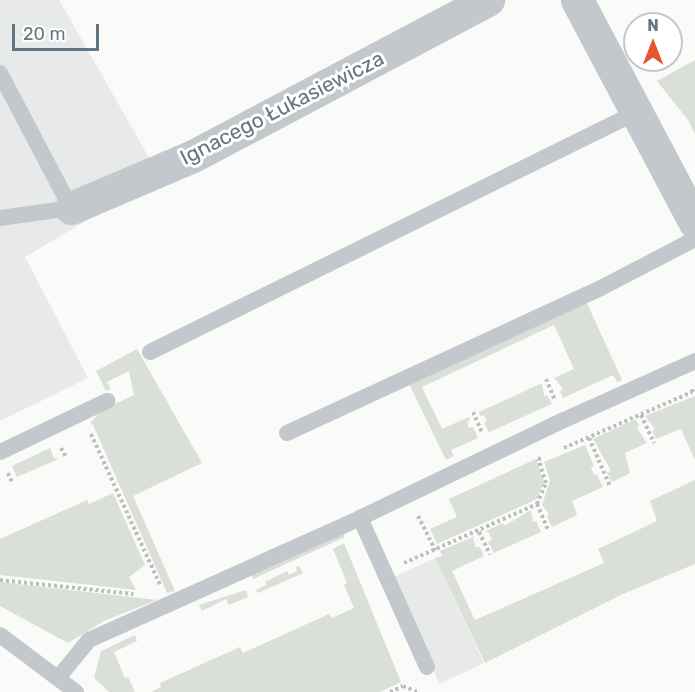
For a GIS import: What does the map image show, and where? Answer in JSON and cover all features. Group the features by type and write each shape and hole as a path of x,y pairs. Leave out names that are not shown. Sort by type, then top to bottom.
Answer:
{"street":[{"name":"Ignacego Łukasiewicza","path":"71,208 193,156 488,0"},
{"path":"577,0 695,225"}],"lane":[{"path":"0,73 71,208 0,218"},
{"path":"150,352 637,112"},
{"path":"286,433 597,290 695,225"},
{"path":"58,678 89,640 360,518 695,361"},
{"path":"0,452 107,401"},
{"path":"360,518 427,667"},
{"path":"0,635 76,692"}],"path":[{"path":"546,379 550,388"},
{"path":"559,451 692,392 695,383"},
{"path":"473,412 484,436"},
{"path":"641,415 654,443"},
{"path":"88,431 93,435 165,596"},
{"path":"589,438 610,486"},
{"path":"384,571 479,532 537,504 546,483 538,459 548,455"},
{"path":"407,494 435,550"},
{"path":"537,504 548,530"},
{"path":"479,532 490,555"},
{"path":"0,580 138,595"},
{"path":"390,692 403,686 418,692"}],"shaded area":[{"path":"0,0 59,0 160,177 25,257 88,378 0,421"},
{"path":"695,60 695,134 688,120 657,81 673,72 683,72 683,67"},
{"path":"585,299 622,380 617,382 613,375 563,398 560,391 563,389 554,378 574,369 554,325 422,387 442,429 469,417 470,420 467,422 469,428 473,427 478,438 451,450 454,456 446,460 408,382"},
{"path":"137,349 202,463 133,496 175,591 167,593 93,425 90,423 102,410 134,395 129,371 107,382 111,389 106,391 96,371"},
{"path":"542,383 544,396 547,395 552,404 489,432 484,423 487,421 484,415 480,416 479,412"},
{"path":"695,396 695,460 681,429 656,439 652,431 655,429 645,416"},
{"path":"636,419 639,426 637,428 647,443 625,453 630,473 612,482 607,472 611,471 593,439"},
{"path":"585,445 594,466 591,467 594,475 597,475 603,487 572,501 577,515 552,527 547,516 549,514 542,505 550,481 544,462"},
{"path":"50,448 54,458 59,459 17,477 12,466"},
{"path":"536,459 544,482 537,499 437,544 430,529 457,517 449,499"},
{"path":"695,480 695,564 625,593 485,663 435,558 442,556 440,551 475,536 473,539 476,547 480,547 484,556 452,571 475,620 604,563 598,549 657,521 650,501"},
{"path":"113,493 145,565 129,577 136,590 0,575 0,539 87,500 89,504"},
{"path":"531,510 533,522 536,521 541,532 494,553 488,542 492,540 488,532 484,532 503,523 504,526"},
{"path":"341,529 345,537 253,579 250,572"},
{"path":"344,543 401,682 380,692 151,692 161,687 160,683 240,647 243,653 329,614 332,618 354,608 333,549"},
{"path":"435,558 484,663 440,684 391,579"},
{"path":"299,566 303,573 258,593 256,590 266,585 265,582 287,571 289,575 297,571 296,567"},
{"path":"0,582 157,600 104,621 68,643 0,606"},
{"path":"246,590 248,597 229,605 226,599 202,611 199,605"},
{"path":"135,635 137,641 114,652 125,678 128,677 135,692 109,692 94,678 101,651"}]}
